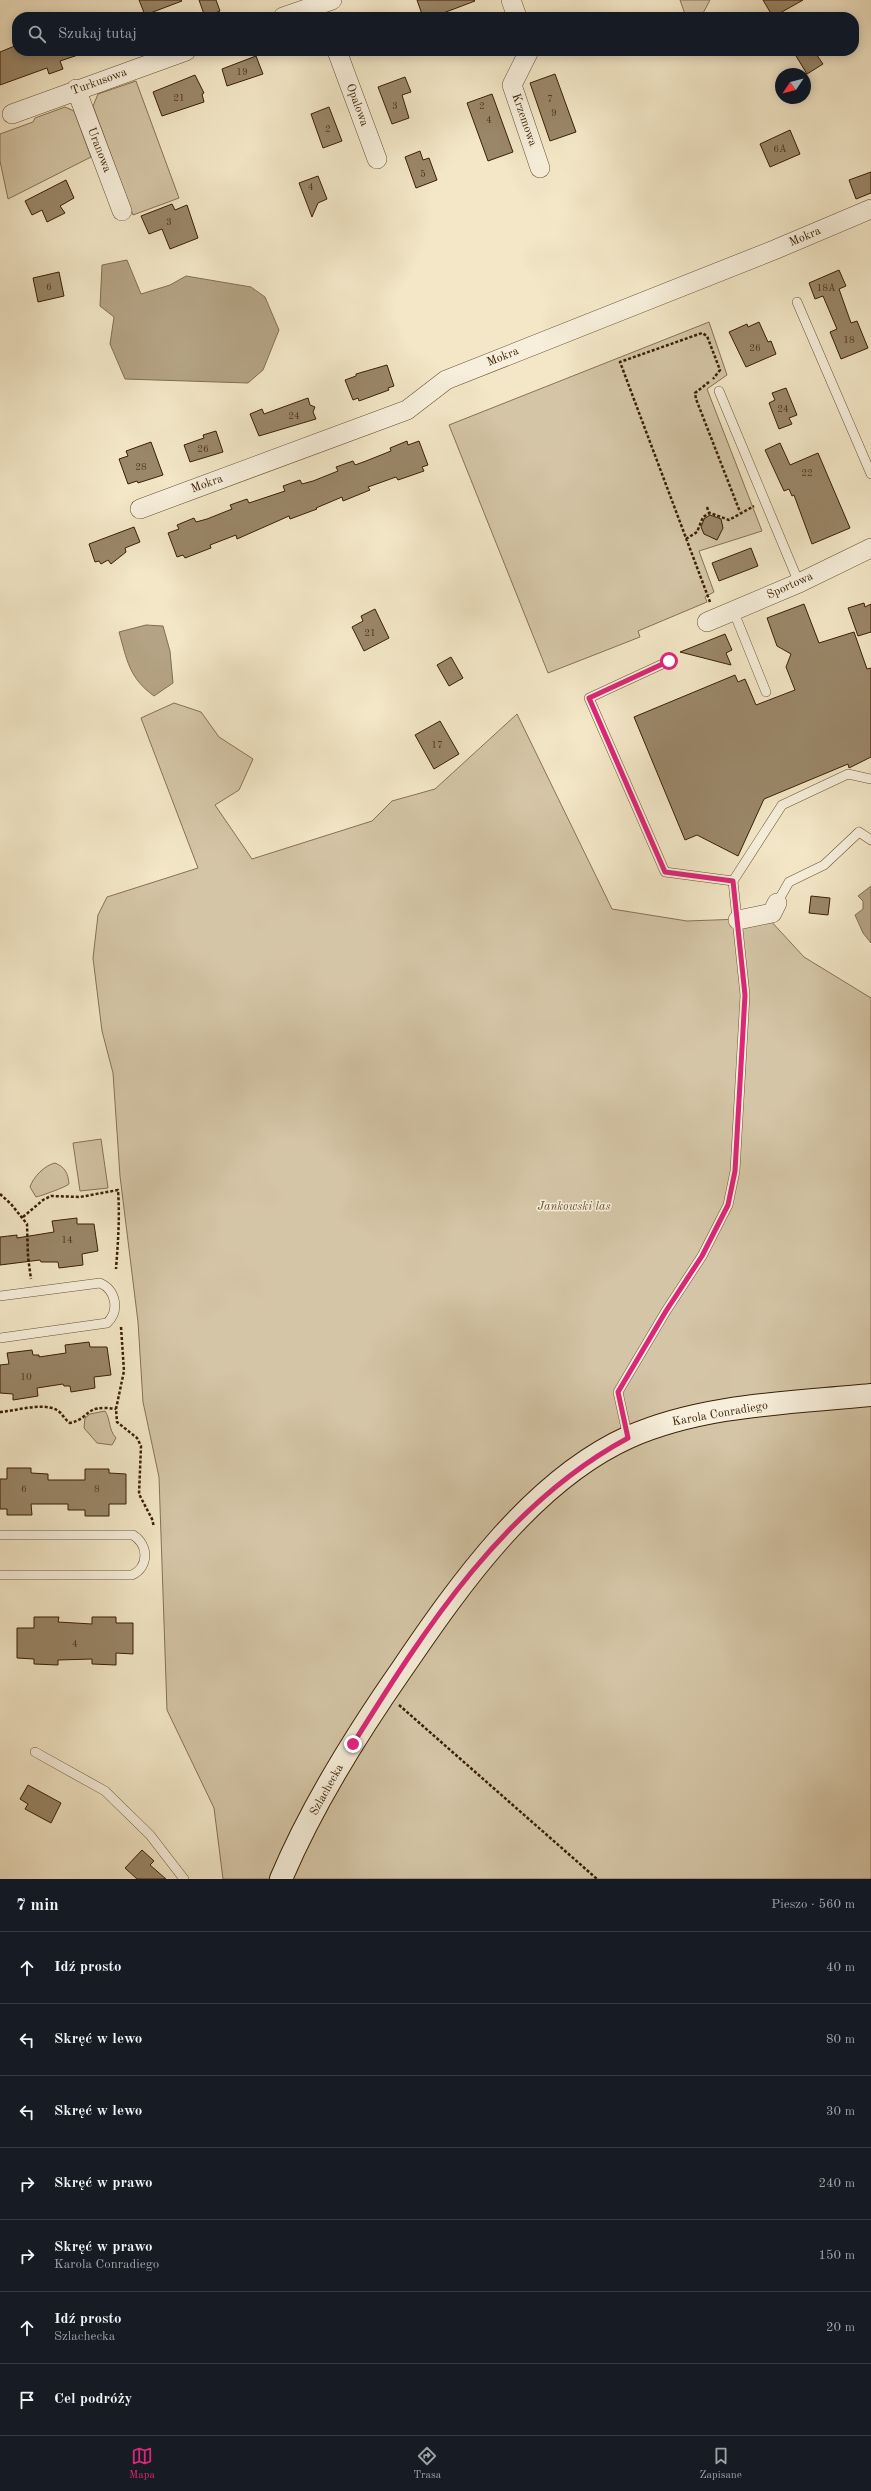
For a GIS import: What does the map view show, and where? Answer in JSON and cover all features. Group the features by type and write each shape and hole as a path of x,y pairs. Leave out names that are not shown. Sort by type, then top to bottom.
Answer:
{"street":[{"path":"511,0 515,12"},
{"path":"304,12 325,7"},
{"name":"Turkusowa","path":"12,114 76,89 172,56"},
{"name":"Opalowa","path":"339,56 377,159"},
{"name":"Krzemowa","path":"526,56 512,85 540,168"},
{"name":"Uranowa","path":"76,89 122,211"},
{"name":"Mokra","path":"140,509 407,410 446,380 774,250 871,209"},
{"name":"Sportowa","path":"719,617 799,583 871,548"},
{"path":"738,920 772,913 777,902"},
{"name":"Karola Conradiego","path":"381,1698 435,1620 499,1539 527,1511 579,1467 628,1438 662,1425 736,1409 871,1395"},
{"name":"Szlachecka","path":"281,1879 320,1800 381,1698"}],"lane":[{"path":"797,302 871,474"},
{"path":"719,391 799,583"},
{"path":"719,617 766,692"},
{"path":"669,661 589,698 665,872 733,881"},
{"path":"628,1438 618,1392 666,1311 702,1256 728,1205 735,1171 745,995 733,881 782,805 848,774 871,779"},
{"path":"777,902 789,882 824,865 859,832 871,840"},
{"path":"0,1296 100,1283 109,1286 113,1294 115,1311 113,1317 107,1323 0,1338"},
{"path":"0,1535 133,1535 139,1539 144,1548 144,1563 140,1571 132,1575 0,1574"},
{"path":"35,1752 105,1791 150,1835 184,1879"}],"path":[{"path":"686,539 697,532 703,517 709,513 716,513 729,520 740,512 696,399 695,393 718,375 720,370 707,336 702,333 620,362 686,539 719,617"},
{"path":"707,507 709,513"},
{"path":"23,1217 43,1200 51,1196 80,1196 118,1190 120,1224 116,1251 116,1269"},
{"path":"0,1194 23,1217 27,1224 28,1257 31,1280"},
{"path":"121,1327 124,1371 116,1409 117,1422 137,1438 140,1446 138,1494 152,1519 154,1527"},
{"path":"0,1412 48,1407 58,1411 64,1419 70,1423 77,1421 90,1410 99,1407 116,1409"},
{"path":"381,1698 597,1879"}],"green space":[{"path":"680,0 710,0 704,12 684,12"},
{"path":"136,81 179,198 133,215 93,106 98,94"},
{"path":"65,107 74,111 91,157 8,199 0,161 0,134 33,122 35,118"},
{"path":"709,322 727,375 707,389 762,531 699,551 714,592 705,597 707,602 638,631 640,637 548,673 449,425"},
{"name":"Jankowski las","path":"174,703 201,712 219,737 253,759 239,790 215,805 252,859 372,821 392,801 435,789 517,714 612,909 687,921 768,918 804,957 871,998 871,1879 223,1879 214,1808 167,1710 159,1477 143,1402 138,1322 120,1176 113,1073 102,1031 93,958 98,915 107,897 198,868 141,718"},
{"path":"101,1139 108,1188 80,1191 73,1143"},
{"path":"55,1163 61,1166 65,1171 69,1184 36,1197 30,1187 32,1183 43,1169"},
{"path":"105,1411 113,1435 116,1438 112,1445 97,1443 84,1428 85,1418 90,1414"}],"shaded area":[{"path":"127,260 141,294 170,285 186,276 251,287 265,297 279,330 263,370 248,383 125,379 110,344 114,317 100,306 102,265"},
{"path":"146,625 163,626 170,651 173,683 154,696 139,682 130,668 119,632"},
{"path":"871,886 871,943 863,933 855,915 863,909 863,901 858,896"}],"building":[{"path":"139,0 182,1 153,12 144,12"},
{"path":"199,0 216,0 220,11 203,12"},
{"path":"417,0 475,1 446,12 421,12"},
{"path":"763,0 803,0 782,12 770,12"},
{"path":"12,47 12,56 75,56 60,61 63,69 49,74 47,68 0,85 0,52"},
{"path":"256,56 263,74 227,86 222,69"},
{"path":"796,56 817,56 823,64 811,72 811,68 803,68"},
{"path":"555,74 576,132 550,141 530,83"},
{"path":"195,75 204,93 202,94 204,102 162,116 153,92"},
{"path":"405,77 411,92 402,95 409,118 392,124 378,87"},
{"path":"492,94 513,152 488,161 467,103"},
{"path":"329,107 342,141 323,148 311,114"},
{"path":"790,130 800,154 770,167 760,144"},
{"path":"420,151 423,160 429,158 437,180 416,188 405,157"},
{"path":"871,172 871,193 856,199 849,180"},
{"path":"318,176 327,199 318,203 312,217 299,183"},
{"path":"66,180 74,198 60,206 65,213 47,222 42,210 32,215 25,201"},
{"path":"172,204 175,210 187,205 198,238 170,249 162,229 149,234 141,216"},
{"path":"839,270 846,286 839,289 851,323 857,321 868,348 841,359 830,332 837,329 823,296 815,299 809,283"},
{"path":"59,272 64,296 38,302 33,278"},
{"path":"759,322 768,342 771,341 776,354 746,367 729,332 747,324 748,327"},
{"path":"387,365 394,386 388,388 389,390 359,401 358,398 353,400 345,380 356,376 356,374"},
{"path":"786,388 797,415 789,418 792,424 779,429 769,403 775,400 772,393"},
{"path":"308,398 310,405 315,407 313,412 316,419 259,436 250,414 262,409 264,414"},
{"path":"216,431 223,452 190,462 184,445 204,438 203,435"},
{"path":"407,441 408,445 419,441 428,465 422,467 424,471 398,480 396,477 368,487 370,490 343,501 342,497 316,508 317,509 290,519 289,516 237,539 236,535 210,545 211,548 185,558 183,555 177,557 168,533 179,529 177,525 194,518 196,522 207,519 232,509 230,505 247,499 249,503 285,491 283,486 300,480 302,484 313,481 338,471 336,467 353,461 355,465 366,461 391,451 390,448"},
{"path":"151,442 163,475 138,483 137,481 128,484 119,459 128,456 126,451"},
{"path":"780,443 790,465 818,453 850,528 812,544 794,495 792,496 789,489 784,491 765,450"},
{"path":"710,515 721,519 723,528 717,540 704,534 701,527 704,519"},
{"path":"134,527 140,542 125,548 126,552 111,564 108,560 101,564 99,561 95,562 89,544"},
{"path":"751,548 758,566 719,581 712,563"},
{"path":"864,603 865,607 871,604 871,632 858,636 848,608"},
{"path":"804,604 819,643 854,632 867,669 871,668 871,757 849,768 848,764 764,799 738,856 697,835 685,840 634,717 735,675 738,682 745,679 756,705 795,690 786,667 791,654 777,646 767,618"},
{"path":"375,609 389,638 364,651 352,627 363,621 361,616"},
{"path":"725,634 732,650 726,653 731,665 680,652"},
{"path":"451,657 463,678 449,686 437,665"},
{"path":"440,721 459,754 434,769 415,735"},
{"path":"811,896 830,898 828,915 809,913"},
{"path":"77,1218 77,1224 94,1224 98,1251 82,1254 83,1265 59,1268 58,1262 41,1262 40,1260 0,1265 0,1237 17,1235 17,1238 54,1232 52,1221"},
{"path":"89,1342 90,1347 107,1347 111,1375 94,1377 95,1388 71,1392 70,1386 64,1386 63,1384 37,1388 38,1396 13,1400 13,1394 0,1393 0,1365 9,1364 7,1353 32,1350 33,1355 39,1355 39,1357 66,1353 65,1345"},
{"path":"7,1468 31,1468 31,1473 48,1474 48,1480 85,1480 85,1469 109,1469 109,1473 126,1474 126,1504 109,1504 109,1516 85,1516 85,1510 68,1510 68,1504 31,1504 32,1515 7,1515 7,1509 0,1509 0,1479 7,1479"},
{"path":"34,1617 59,1617 58,1622 92,1624 92,1617 116,1617 116,1623 133,1623 133,1654 116,1653 116,1665 92,1664 92,1659 58,1660 58,1665 34,1664 34,1659 17,1658 17,1628 34,1628"},
{"path":"28,1785 61,1803 51,1823 25,1809 28,1804 20,1799"},
{"path":"142,1850 154,1861 150,1865 166,1879 137,1879 125,1868"}],"route":[{"path":"353,1744 378,1704 435,1620 499,1539 527,1511 579,1467 628,1438 618,1392 666,1311 702,1256 723,1218 728,1205 735,1171 745,995 736,898 733,881 665,872 589,698 669,661"}]}
